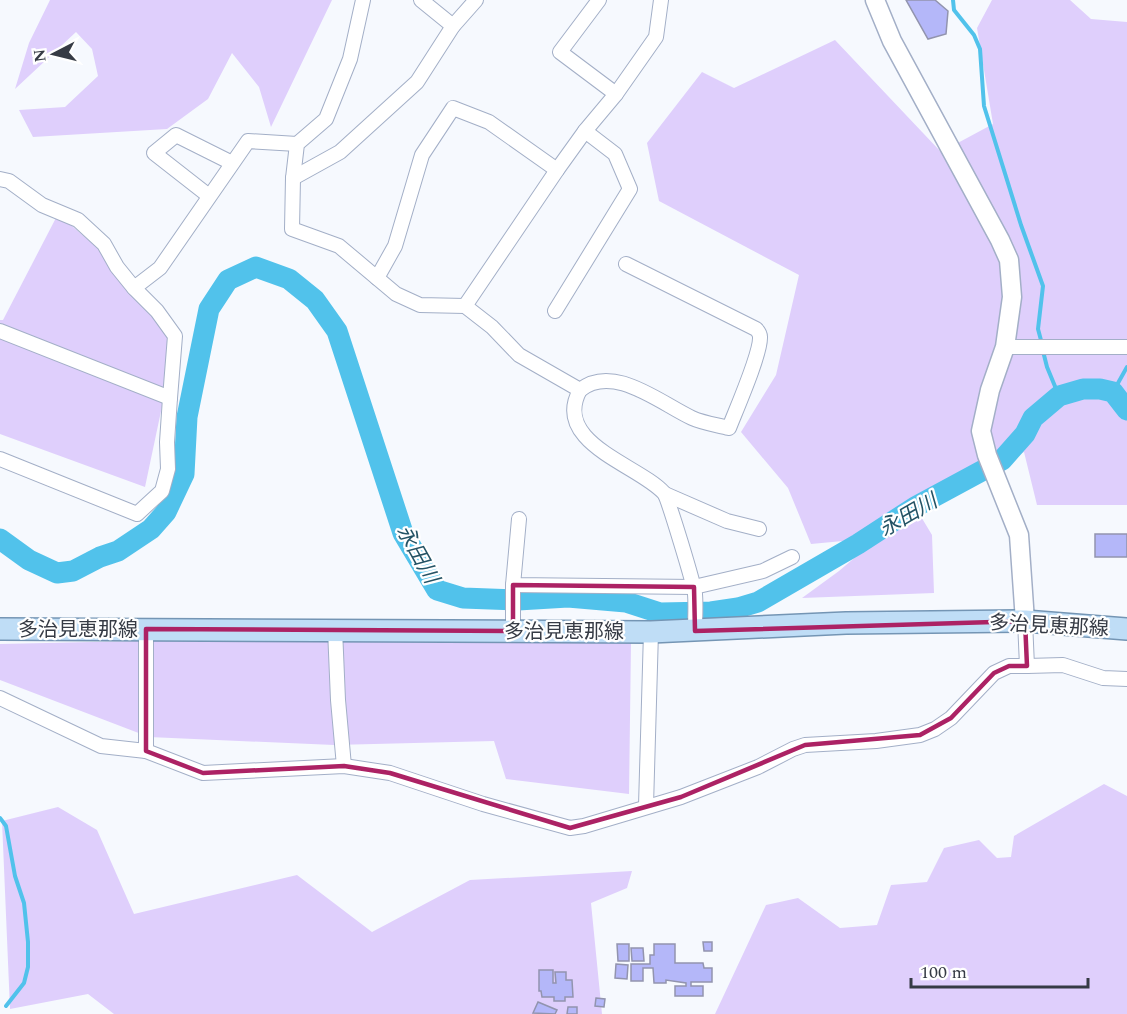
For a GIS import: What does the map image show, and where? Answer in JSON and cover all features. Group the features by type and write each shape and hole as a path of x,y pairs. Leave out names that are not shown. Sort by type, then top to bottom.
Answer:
{"main road":[{"name":"多治見恵那線","path":"0,628 335,629 513,626 651,632 695,627 1025,621 1127,629"}],"street":[{"path":"363,0 350,59 326,119 297,144 292,178 292,229 339,246 396,294 420,304 465,306 492,327 519,355 580,390"},
{"path":"421,0 453,26"},
{"path":"292,178 340,152 417,82 453,26 476,0"},
{"path":"599,0 560,52 616,94"},
{"path":"465,306 557,170 616,94 656,37 661,0"},
{"path":"875,0 892,41 1009,260 1012,297 1005,347 990,390 981,431 987,455 1019,535 1028,666"},
{"path":"377,278 396,246 422,155 453,108 489,122 557,170"},
{"path":"555,311 630,189 615,154 585,131"},
{"path":"209,196 154,153 176,135 231,163"},
{"path":"134,288 160,268 248,141 297,144"},
{"path":"0,179 9,181 42,205 78,220 104,244 117,267 134,288 158,311 175,336 167,442 168,469 162,491 137,514 0,459"},
{"path":"626,264 756,329 760,336 758,347 729,428 695,419 625,383 604,380 588,383 575,399 575,414 579,427 588,440 601,451 665,494 727,521 759,529"},
{"path":"0,331 170,398"},
{"path":"1005,347 1127,347"},
{"path":"665,494 694,591 695,627"},
{"path":"513,626 513,588 519,519"},
{"path":"513,588 694,591 763,571 792,557"},
{"path":"146,628 146,751"},
{"path":"335,629 344,766"},
{"path":"646,806 651,632"},
{"path":"0,698 101,746 146,751 203,773 344,766 390,772 483,804 570,828 584,826 681,797 758,768 805,745 876,741 920,735 935,729 951,718 994,674 1009,666 1063,665 1102,678 1127,679"}],"highlighted area":[{"path":"513,585 694,587 695,631 1025,621 1027,666 1009,666 994,673 951,718 920,735 805,745 681,797 570,828 390,773 344,766 203,773 146,751 146,629 513,631"}],"shaded area":[{"path":"50,0 332,0 271,127 259,87 232,53 208,99 167,129 33,137 19,110 65,107 98,76 92,49 76,32 15,89 29,43"},
{"path":"992,0 1070,0 1091,19 1127,22 1127,505 1037,505 1024,452 917,510 932,535 934,593 802,598 839,571 898,521 864,539 811,544 788,488 741,432 776,375 799,275 659,201 647,143 702,72 734,88 835,40 941,152 993,124 977,28"},
{"path":"58,214 142,286 176,326 145,487 0,434 0,320 3,320"},
{"path":"370,636 631,643 629,794 506,779 494,741 334,745 149,737 0,680 0,644"},
{"path":"1104,784 1127,796 1127,1014 715,1014 766,905 798,898 840,928 877,925 891,885 927,882 944,848 979,840 997,858 1011,857 1014,836"},
{"path":"58,807 97,830 134,914 297,875 372,932 470,880 632,871 627,888 591,903 602,1014 114,1014 88,994 10,1009 2,821"}],"building":[{"path":"906,0 935,0 948,11 946,34 928,39"},
{"path":"1095,534 1127,534 1127,557 1095,557"},
{"path":"703,942 712,942 712,951 704,951"},
{"path":"617,944 629,944 629,961 618,961"},
{"path":"654,944 675,944 675,963 703,963 704,968 712,968 712,982 691,982 691,986 703,986 703,996 675,996 675,986 686,986 686,983 666,980 666,983 654,983 653,968 643,968 643,981 631,981 631,964 650,964 650,955 654,955"},
{"path":"631,948 643,948 644,961 632,961"},
{"path":"616,964 628,965 627,979 615,978"},
{"path":"539,970 553,970 553,983 556,983 555,972 566,972 566,980 572,980 573,997 565,997 565,1001 554,1001 554,997 542,997 539,991"},
{"path":"596,998 605,999 604,1007 595,1006"},
{"path":"538,1002 557,1010 555,1014 533,1013"},
{"path":"568,1007 577,1007 577,1014 567,1014"}],"waterway":[{"path":"953,0 954,10 974,35 980,49 984,106 1021,225 1043,286 1038,329 1042,344"},
{"name":"永田川","path":"0,539 29,560 57,573 73,571 100,557 118,551 151,529 166,512 184,474 187,417 209,309 228,280 256,267 289,279 315,300 337,331 403,533 437,590 463,598 518,600 568,597 626,602 660,613 711,612 738,608 758,602 858,544 915,507 1002,460 1025,434 1033,418 1059,396 1083,389 1100,389 1113,392 1127,410"},
{"path":"1043,351 1059,396"},
{"path":"1113,392 1127,367"},
{"path":"0,818 6,826 15,876 24,903 28,942 28,967 24,983 6,1006"}]}
